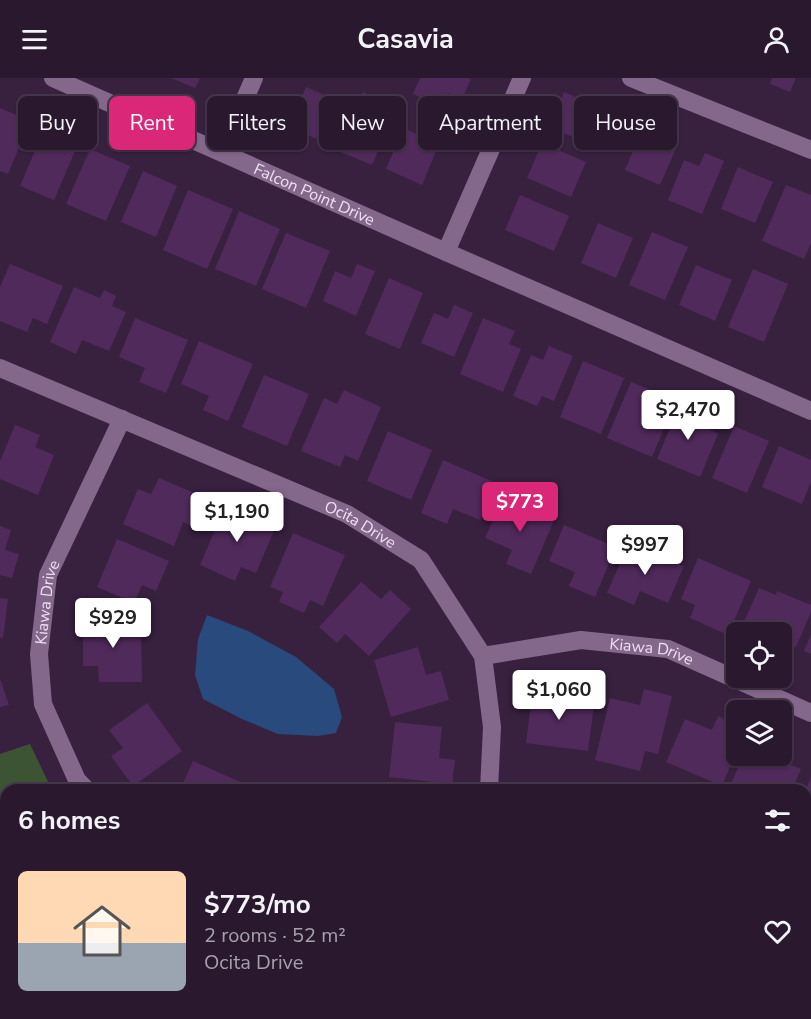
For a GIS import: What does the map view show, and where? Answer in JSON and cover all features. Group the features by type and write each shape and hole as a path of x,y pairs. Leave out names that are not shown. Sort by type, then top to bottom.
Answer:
{"street":[{"name":"Falcon Point Drive","path":"53,78 811,411"},
{"path":"222,152 254,78"},
{"path":"446,252 522,78"},
{"path":"631,78 811,150"},
{"name":"Ocita Drive","path":"0,368 347,514 421,560 483,656 492,727 489,784"},
{"name":"Kiawa Drive","path":"80,784 76,780 43,704 39,654 48,575 122,419"},
{"name":"Kiawa Drive","path":"483,656 581,640 668,649 811,713"}],"green space":[{"path":"30,744 49,784 0,784 0,754"}],"water":[{"path":"207,615 248,631 296,657 334,689 342,717 336,733 318,736 278,734 203,699 195,675 198,639"}],"building":[{"path":"171,78 200,78 195,88"},
{"path":"420,78 471,79 463,96 448,93 447,96 413,94"},
{"path":"772,78 796,78 790,92 770,84"},
{"path":"306,87 327,96 319,96 319,140 307,135 307,96 302,96"},
{"path":"363,92 373,96 361,96"},
{"path":"564,92 574,96 574,137 562,132"},
{"path":"0,108 18,116 18,150 8,174 0,171"},
{"path":"406,129 418,135 418,150 437,150 422,185 386,169 394,150 406,150"},
{"path":"35,150 75,150 54,200 20,186"},
{"path":"90,150 130,166 106,221 66,204"},
{"path":"338,150 378,150 372,165"},
{"path":"539,150 558,150 586,162 571,197 527,178"},
{"path":"633,150 675,150 660,185 625,170"},
{"path":"705,153 724,161 702,214 668,200 684,160 699,166"},
{"path":"738,167 773,182 755,223 721,209"},
{"path":"143,171 177,186 156,237 121,222"},
{"path":"786,185 811,195 811,243 804,259 762,241"},
{"path":"188,190 233,209 207,269 163,250"},
{"path":"520,195 569,216 554,251 505,230"},
{"path":"239,211 280,229 256,286 215,269"},
{"path":"598,223 633,238 616,278 581,263"},
{"path":"652,232 688,247 665,300 629,285"},
{"path":"286,233 330,251 306,308 262,289"},
{"path":"10,264 63,286 47,324 33,318 27,332 0,321 0,287"},
{"path":"357,264 375,271 356,316 323,301 335,271 351,278"},
{"path":"696,265 732,280 715,321 679,305"},
{"path":"753,269 788,284 764,342 728,327"},
{"path":"389,278 423,293 400,349 365,334"},
{"path":"74,287 100,298 104,290 116,296 112,306 126,312 109,351 82,340 76,354 50,342"},
{"path":"454,305 473,313 454,357 421,343 434,313 448,319"},
{"path":"135,318 188,340 166,393 139,382 145,368 119,357"},
{"path":"483,318 515,331 509,344 521,349 503,392 460,374"},
{"path":"199,341 253,364 228,421 203,410 209,396 181,384"},
{"path":"549,346 573,356 554,401 542,396 537,406 513,396 531,355 543,360"},
{"path":"583,361 624,378 601,434 560,417"},
{"path":"264,375 309,394 287,446 242,427"},
{"path":"631,382 676,400 652,457 607,438"},
{"path":"344,390 381,407 358,461 345,455 340,467 301,451 324,398 337,404"},
{"path":"681,402 710,415 705,427 718,434 700,477 657,459"},
{"path":"15,425 40,435 35,447 54,455 38,495 0,479 0,461"},
{"path":"734,426 769,441 747,493 712,478"},
{"path":"388,431 432,450 411,500 367,481"},
{"path":"779,446 811,460 811,482 802,504 762,487"},
{"path":"443,460 496,483 480,520 453,509 447,524 421,513"},
{"path":"159,478 211,500 199,529 183,522 174,546 123,524 138,489 151,494"},
{"path":"503,496 555,518 531,574 506,564 512,550 485,538"},
{"path":"226,504 276,526 256,573 241,567 235,581 200,565"},
{"path":"564,525 616,547 595,597 569,586 575,572 549,561"},
{"path":"0,526 11,530 5,550 19,554 12,578 0,575"},
{"path":"293,533 345,555 323,606 310,600 304,613 279,602 283,592 270,587"},
{"path":"117,539 169,561 156,591 142,585 134,603 97,587"},
{"path":"629,543 684,566 668,603 640,591 634,605 607,593"},
{"path":"698,558 751,581 734,622 726,622 726,634 690,618 695,605 681,599"},
{"path":"361,582 381,599 390,590 411,609 369,656 345,634 337,643 319,627"},
{"path":"759,588 776,595 777,591 811,605 811,612 796,647 792,645 792,622 744,622"},
{"path":"0,598 8,599 3,638 0,637"},
{"path":"93,611 114,611 114,626 141,625 142,682 99,682 98,666 83,666 83,627 93,627"},
{"path":"811,634 811,654 804,651"},
{"path":"418,647 426,675 441,671 449,700 391,717 374,660"},
{"path":"0,679 9,705 0,707"},
{"path":"533,686 561,689 559,700 594,705 588,751 526,743"},
{"path":"644,689 672,696 658,754 645,751 640,771 595,760 610,698 640,705"},
{"path":"147,703 182,751 136,784 132,784 111,756 123,748 109,730"},
{"path":"718,716 726,720 726,766 730,766 723,784 717,784 666,762 685,719 712,730"},
{"path":"395,722 442,727 439,758 455,760 452,784 389,777"},
{"path":"193,761 245,784 183,784"},
{"path":"739,766 792,766 801,769 795,784 731,784"}]}
